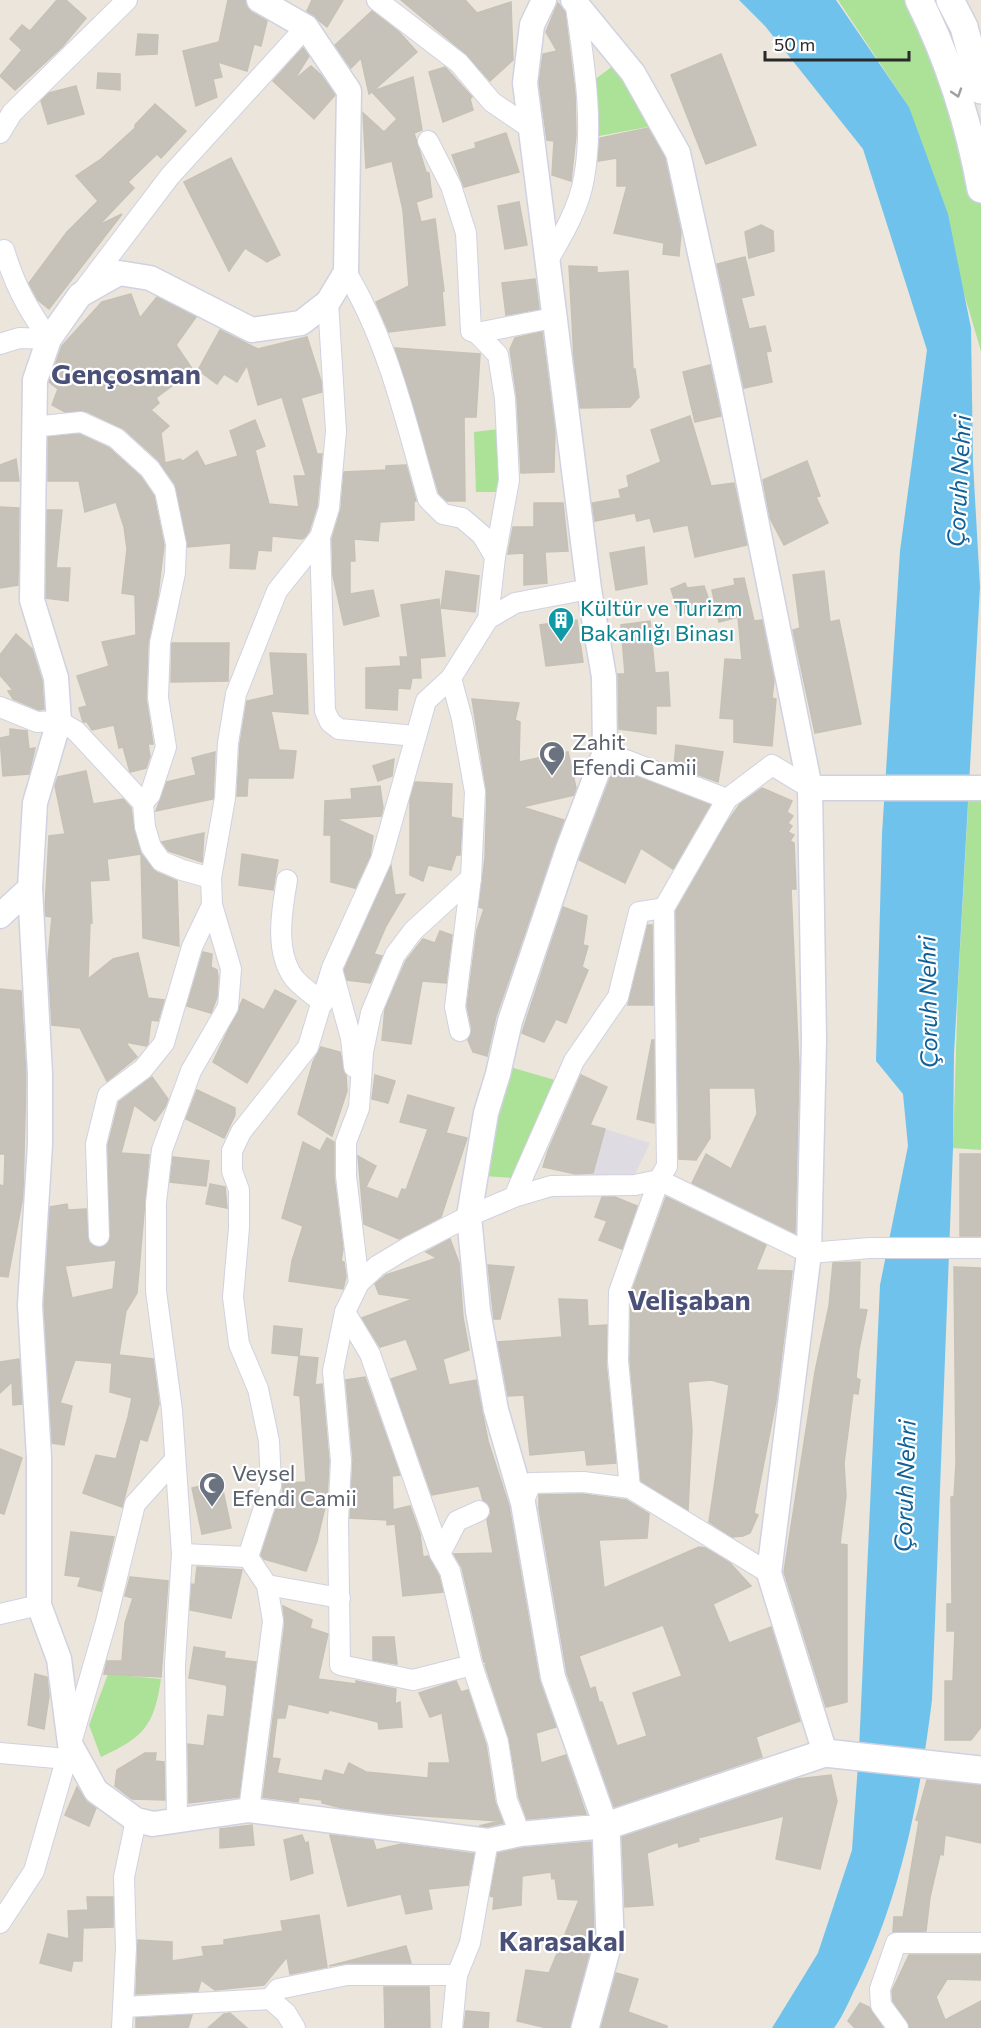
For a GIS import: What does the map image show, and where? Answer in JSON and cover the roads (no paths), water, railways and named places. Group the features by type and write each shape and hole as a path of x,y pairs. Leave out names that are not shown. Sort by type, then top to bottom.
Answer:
{"main road":[{"path":"920,0 940,42 971,137 981,189"},
{"path":"950,0 964,27 981,90"},
{"path":"585,2028 610,1936 606,1826 835,1753 981,1770"}],"street":[{"path":"80,295 119,273 150,278 252,330 301,323 328,302 346,273 349,91 306,27 259,0"},
{"path":"377,0 459,63 492,102 530,128"},
{"path":"306,27 170,176 49,339 36,380 33,427 32,600 56,678 58,721 35,802 30,888 40,1074 40,1144 30,1305 39,1457 39,1605 59,1659 68,1752 96,1791 136,1820 153,1824 249,1810 489,1841 520,1834 606,1826 553,1677 523,1503 496,1410 478,1311 469,1216 486,1113 510,1021 568,849 604,752 604,678 589,589 525,83 532,25 544,0"},
{"path":"0,133 12,113 119,3"},
{"path":"547,262 569,223 584,178 588,117 575,3"},
{"path":"575,3 633,73 678,153 730,390 810,788 814,1040 809,1253 769,1572 835,1753"},
{"path":"428,141 451,186 466,233 471,332 477,333 554,318"},
{"path":"4,250 13,280 25,305 49,339"},
{"path":"346,273 365,304 392,373 428,499 443,514 462,518 482,535 495,557"},
{"path":"328,302 336,431 329,508 320,537 325,711 330,722 339,729 416,736"},
{"path":"248,1557 271,1486 270,1452 258,1389 240,1344 233,1296 239,1228 239,1190 232,1171 232,1151 241,1132 308,1047 332,968 381,860 426,701 451,678 488,619 495,557 508,480 505,399 498,355 477,333"},
{"path":"0,344 19,338 49,339"},
{"path":"33,427 81,422 116,438 150,469 165,490 176,544 175,573 160,643 158,698 165,747 150,795 143,803"},
{"path":"177,1819 175,1664 182,1554 172,1410 156,1291 156,1203 162,1150 191,1071 228,1007 231,969 212,905 211,878 225,798 228,742 236,694 277,591 320,537"},
{"path":"488,619 514,603 589,589"},
{"path":"451,678 462,719 475,792 471,878 455,1007 460,1031"},
{"path":"0,707 37,722 58,721 76,731 143,803 145,827 152,847 161,861 211,878"},
{"path":"604,752 728,799"},
{"path":"630,1488 618,1361 619,1292 659,1180 667,1166 664,908 728,799 772,765 810,788 981,788"},
{"path":"359,1283 346,1176 346,1142 359,1108 363,1052 371,1013 395,955 413,931 471,878"},
{"path":"286,880 281,920 283,952 294,977 323,1003"},
{"path":"0,916 30,888"},
{"path":"99,1236 96,1144 108,1095 143,1069 164,1043 192,947 212,905"},
{"path":"514,1197 574,1061 618,997 639,912 664,908"},
{"path":"332,968 338,1000 351,1038 359,1108"},
{"path":"472,1665 413,1680 340,1665 338,1521 341,1461 333,1371 345,1312 359,1283 377,1266 469,1216 514,1197 551,1185 635,1185 659,1180 809,1253 870,1248 977,1248"},
{"path":"345,1312 370,1354 440,1554 450,1571 472,1665 498,1742 507,1800 520,1834"},
{"path":"0,1923 34,1871 106,1622 135,1504 174,1461"},
{"path":"523,1503 531,1483 583,1482 630,1488 769,1572"},
{"path":"440,1554 457,1521 479,1511"},
{"path":"182,1554 248,1557"},
{"path":"248,1557 267,1585 273,1621 249,1810"},
{"path":"267,1585 340,1598"},
{"path":"0,1614 39,1605"},
{"path":"0,1753 68,1752"},
{"path":"122,2028 124,1877 136,1820"},
{"path":"452,2028 457,1975 470,1943 489,1841"},
{"path":"898,2028 881,2005 880,1989 896,1943 981,1943"},
{"path":"270,1999 278,1989 347,1975 457,1975"},
{"path":"124,2007 270,1999 286,2013 295,2028"}],"water":[{"name":"Çoruh Nehri","path":"739,0 836,0 909,107 948,214 971,328 973,463 980,587 954,1054 953,1148 932,1700 915,1809 897,1881 873,1950 834,2028 772,2028 818,1953 852,1850 859,1750 880,1285 908,1146 903,1094 876,1061 882,834 900,551 927,350 863,149 765,26"}],"place":[{"name":"Kültür ve Turizm Bakanlığı Binası","path":"561,643"},
{"name":"Zahit Efendi Camii","path":"552,777"},
{"name":"Veysel Efendi Camii","path":"212,1508"}],"district":[{"name":"Gençosman","path":"126,373"},
{"name":"Velişaban","path":"689,1299"},
{"name":"Karasakal","path":"562,1940"}]}
